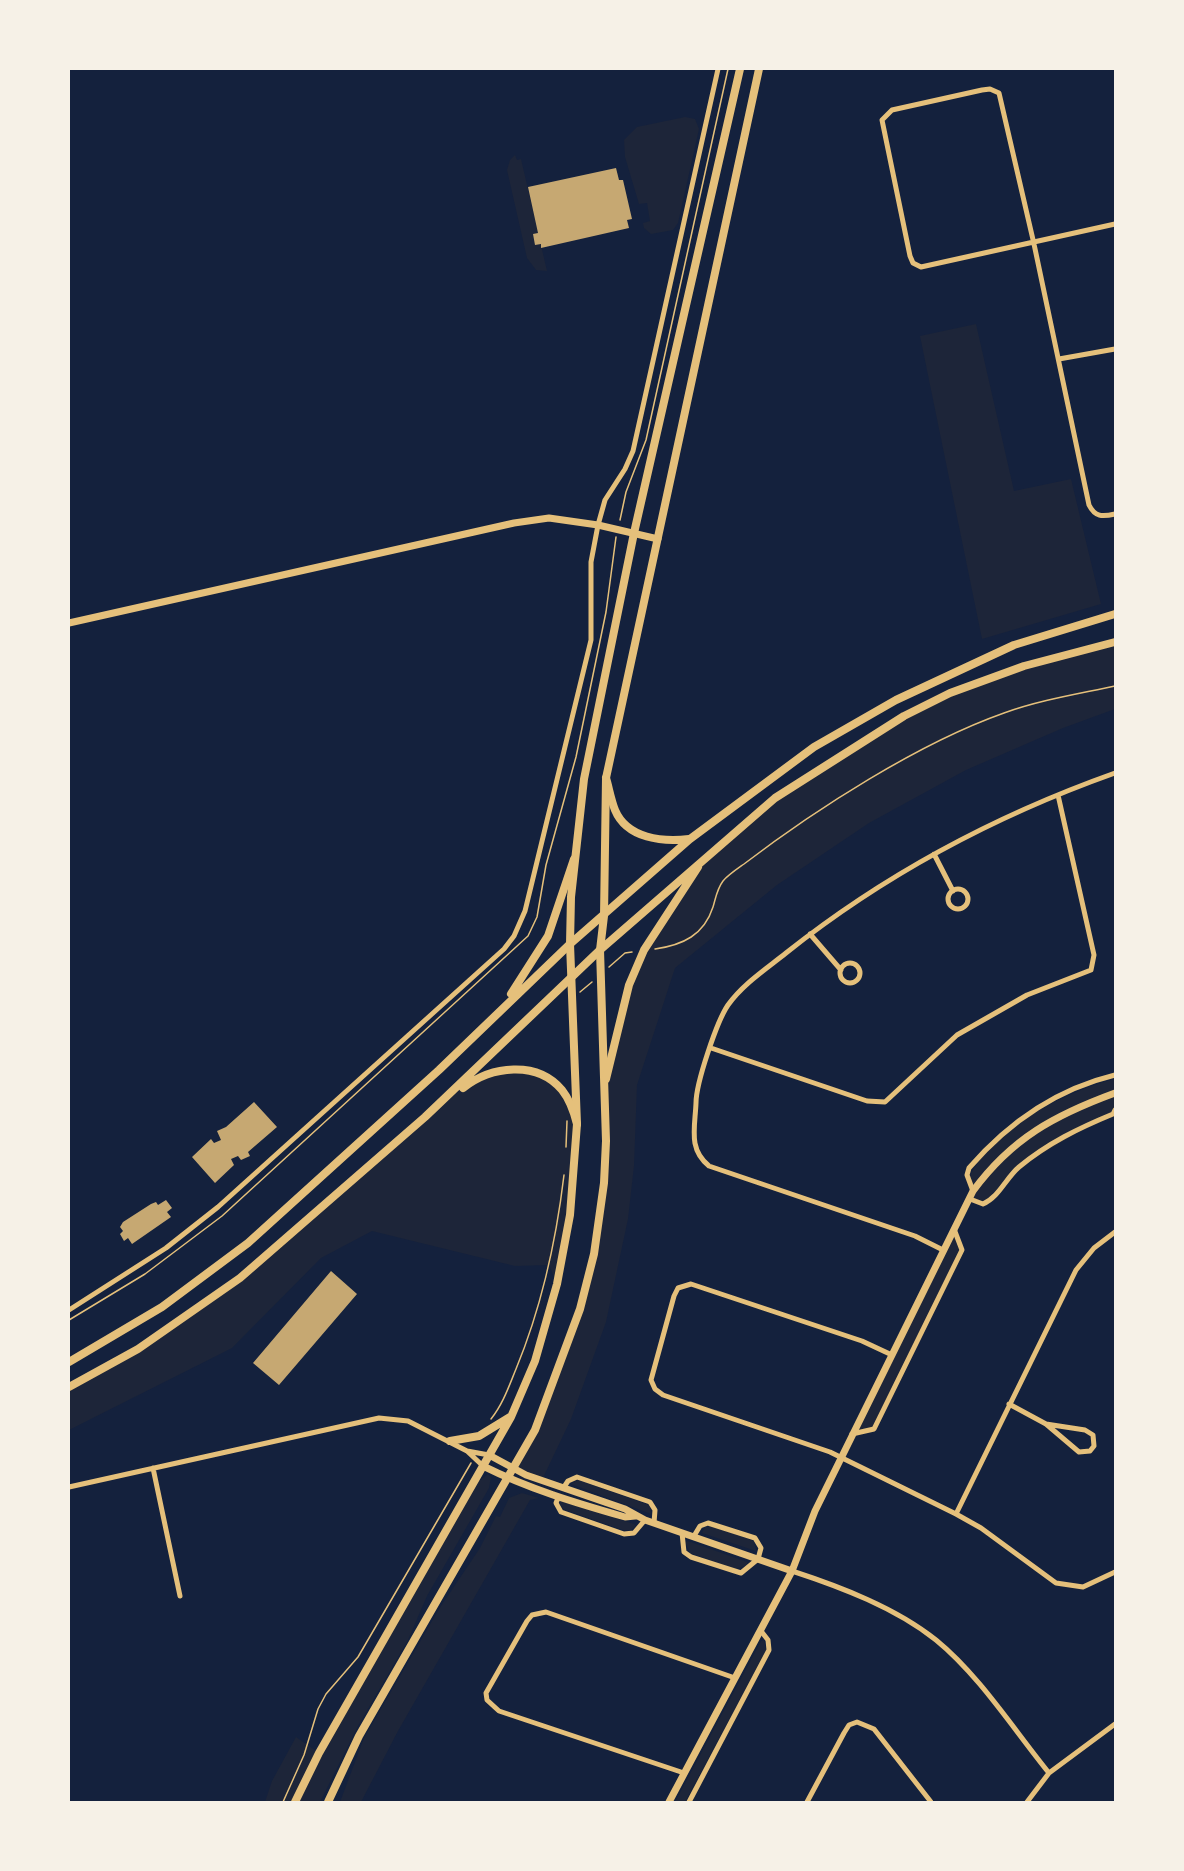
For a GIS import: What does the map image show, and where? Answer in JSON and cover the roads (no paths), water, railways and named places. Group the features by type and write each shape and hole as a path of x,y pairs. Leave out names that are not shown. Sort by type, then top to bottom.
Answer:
{"main road":[{"path":"295,1802 319,1753 512,1416 535,1361 557,1284 570,1215 578,1124 570,944 574,859 584,779 634,533 740,69"},
{"path":"328,1802 359,1736 535,1430 549,1399 580,1309 594,1254 604,1183 606,1079 600,950 604,916 606,778 759,69"},
{"path":"69,1362 162,1307 248,1243 440,1070 497,1012 570,944 690,838 814,747 896,700 1014,645 1115,614"},
{"path":"425,1118 600,950 704,857 775,798 904,716 984,679 1068,652 1115,642"},
{"path":"606,778 615,812 629,828 648,837 671,841 690,838"},
{"path":"606,1079 629,986 644,950 704,857"},
{"path":"497,1012 548,936 574,859"},
{"path":"69,1387 138,1348 240,1278 425,1118 473,1080 504,1070 521,1069 547,1077 559,1086 570,1102 578,1124"},
{"path":"450,1441 479,1436 512,1416"}],"street":[{"path":"69,1310 166,1248 218,1207 504,949 514,936 528,900 591,640 591,562 598,525 605,500 625,469 633,451 718,69"},
{"path":"1115,224 1034,244 931,267 921,267 913,263 882,120 886,114 982,90 990,89 999,93 1034,244 1089,505 1099,516 1115,514"},
{"path":"1059,359 1115,349"},
{"path":"69,623 514,523 549,518 598,525 658,538"},
{"path":"943,1250 915,1236 709,1166 698,1157 695,1146 696,1093 721,1019 736,995 810,934 934,854 1058,795 1115,773"},
{"path":"711,1048 867,1101 885,1101 915,1072 966,1030 1027,995 1091,970 1094,955 1058,795"},
{"path":"934,854 953,891"},
{"path":"810,934 842,970"},
{"path":"973,1191 967,1174 969,1168 1004,1132 1046,1102 1070,1090 1115,1075"},
{"path":"669,1802 792,1571 815,1510 973,1191 989,1170 1014,1145 1042,1125 1072,1108 1115,1093"},
{"path":"969,1199 983,1204 990,1201 1017,1169 1058,1139 1113,1114 1115,1110"},
{"path":"852,1434 874,1429 962,1250 954,1229"},
{"path":"956,1514 1076,1270 1094,1248 1115,1232"},
{"path":"892,1355 862,1341 691,1284 678,1288 651,1380 655,1389 663,1395 841,1458 956,1514 981,1528 1056,1583 1083,1587 1115,1572"},
{"path":"1009,1404 1046,1424 1079,1452 1090,1451 1094,1446 1093,1435 1085,1430 1046,1424"},
{"path":"69,1487 379,1418 408,1420 468,1451 483,1466 558,1498 625,1517 635,1516"},
{"path":"468,1451 489,1455 513,1468 625,1509 645,1520 792,1571 884,1609 936,1640 957,1660 1049,1773"},
{"path":"153,1468 180,1596"},
{"path":"564,1487 568,1480 577,1477 650,1502 655,1510 654,1523"},
{"path":"558,1498 556,1503 561,1512 624,1534 634,1533 645,1520"},
{"path":"682,1533 684,1552 691,1557 741,1573 758,1560 761,1548 755,1538 708,1523 700,1526 694,1536"},
{"path":"684,1773 499,1711 487,1700 486,1693 526,1621 539,1612 546,1612 735,1678"},
{"path":"689,1802 769,1650 768,1640 761,1631"},
{"path":"807,1802 849,1725 857,1722 874,1730 931,1802"},
{"path":"1027,1802 1049,1773 1115,1724"}]}
